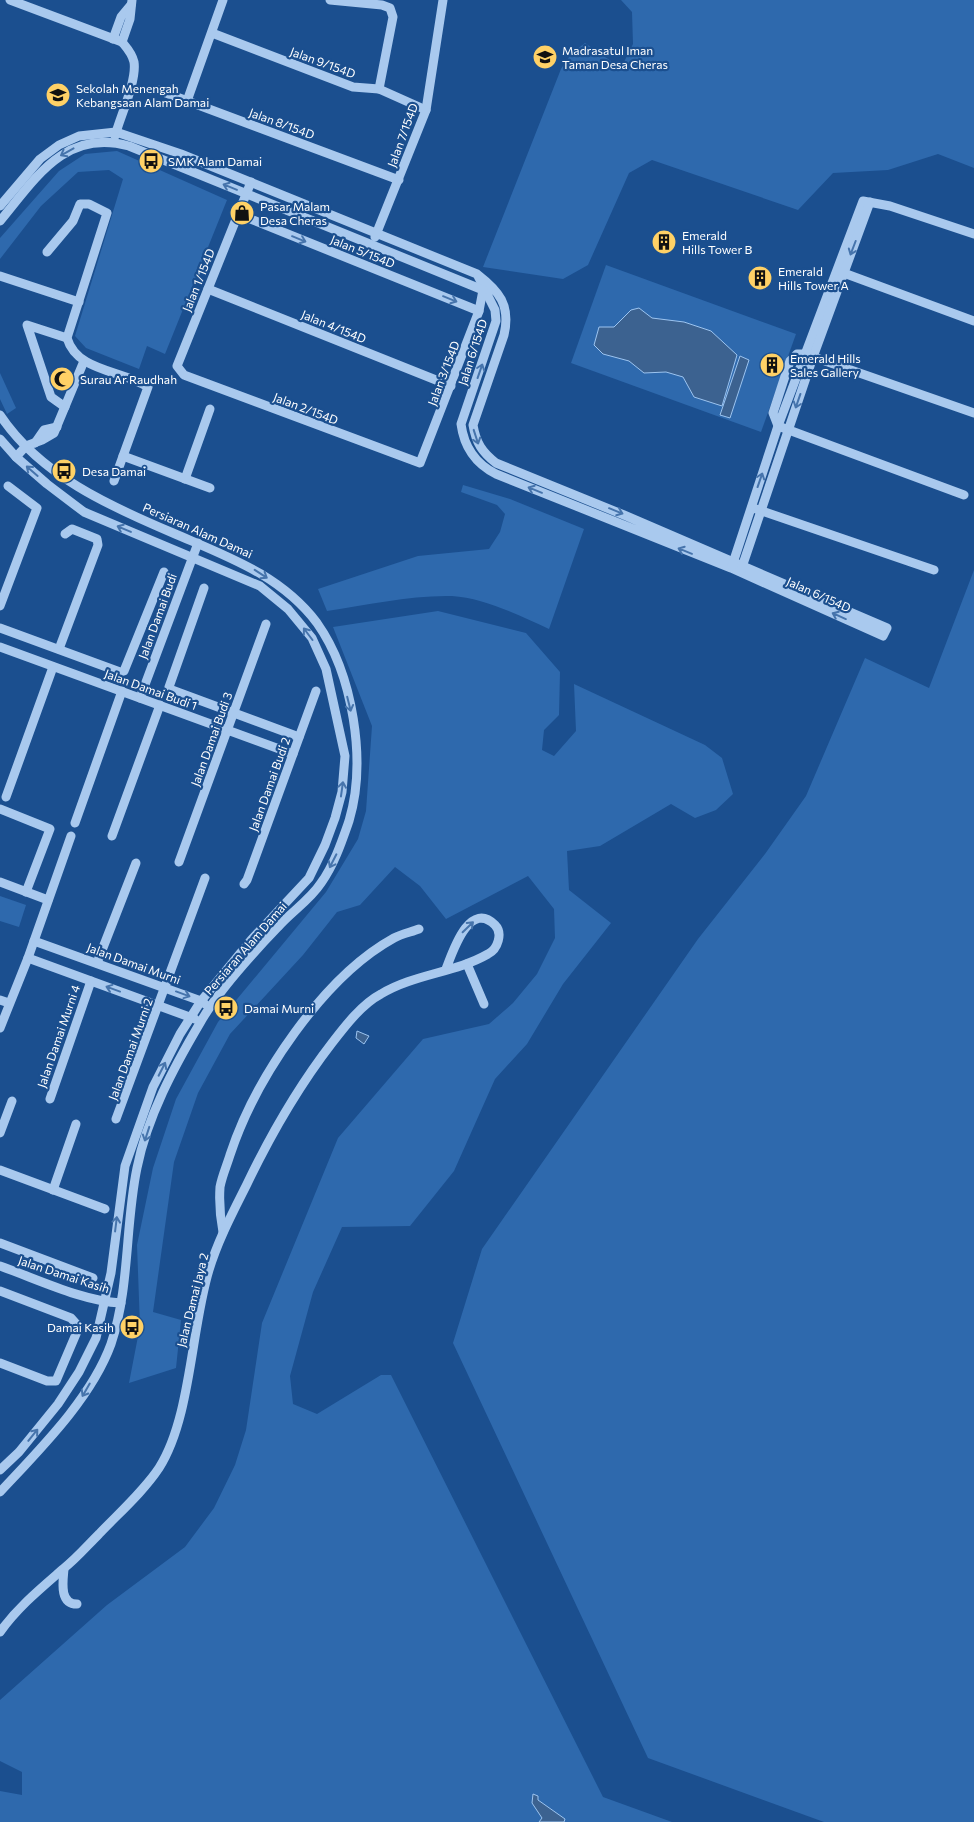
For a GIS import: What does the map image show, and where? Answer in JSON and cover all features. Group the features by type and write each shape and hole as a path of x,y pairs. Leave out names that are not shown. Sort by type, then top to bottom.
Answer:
{"street":[{"path":"10,0 117,40 131,52 134,64 115,136"},
{"path":"187,101 223,0"},
{"path":"330,0 382,5 390,8 392,16 380,89"},
{"name":"Jalan 7/154D","path":"372,244 426,110 443,0"},
{"path":"117,40 121,17 131,2"},
{"name":"Jalan 9/154D","path":"212,33 354,87 380,89 426,110"},
{"name":"Jalan 8/154D","path":"158,90 399,180"},
{"path":"104,133 120,121"},
{"path":"120,121 127,131 137,138"},
{"name":"Jalan 6/154D","path":"0,206 40,159 59,145 79,136 104,133 483,290 495,310 496,321 461,424 463,438 477,461 496,474 736,567"},
{"name":"Jalan 6/154D","path":"0,221 47,165 64,153 82,144 115,136 137,138 477,274 491,284 500,296 508,319 473,425 475,440 483,453 496,463 885,632"},
{"name":"Jalan 1/154D","path":"184,375 176,366 251,182"},
{"path":"736,567 751,507 778,426 809,356 840,271 870,202 890,206 974,234"},
{"path":"47,252 73,221 80,204 89,204 107,213 68,338 71,349 84,361 148,387 114,481"},
{"name":"Jalan 5/154D","path":"238,214 479,311"},
{"path":"364,228 371,229 381,222 386,236 395,241"},
{"path":"840,271 974,321"},
{"path":"477,274 483,290"},
{"path":"0,276 79,302"},
{"name":"Jalan 4/154D","path":"208,289 451,386"},
{"name":"Jalan 3/154D","path":"420,463 479,311 483,290"},
{"path":"65,406 51,397 27,326 68,338"},
{"path":"809,356 974,413"},
{"path":"736,567 761,511 788,430 809,356"},
{"path":"16,457 30,444 48,436 57,427 84,361"},
{"name":"Jalan 2/154D","path":"184,375 420,463"},
{"path":"185,479 210,409"},
{"name":"Persiaran Alam Damai","path":"0,415 10,430 30,444 74,485 90,495 241,562 289,593 315,620 336,657 350,705 358,749 358,774 349,821 337,854 321,883 278,926 209,1008 163,1092 137,1167 120,1303 110,1347 83,1395 56,1431 0,1492"},
{"path":"778,426 964,495"},
{"name":"Persiaran Alam Damai","path":"0,439 16,457 64,499 84,512 260,586 288,609 312,638 326,669 345,756 342,792 335,818 309,878 251,940 201,1001 190,1016 153,1087 125,1166 106,1302 96,1338 79,1372 58,1404 18,1452 0,1470"},
{"path":"123,456 210,488"},
{"path":"0,606 36,508 8,486"},
{"path":"751,507 934,570"},
{"path":"0,628 59,649 98,545 96,539 72,530 65,534"},
{"name":"Jalan Damai Budi","path":"140,698 184,576 198,543"},
{"path":"169,548 181,560 184,576 198,565 214,566"},
{"name":"Jalan Damai Budi","path":"59,649 120,672 124,671 164,572"},
{"path":"204,588 169,687 172,690 300,737"},
{"name":"Jalan Damai Budi 3","path":"179,862 266,624"},
{"name":"Jalan Damai Budi 1","path":"0,648 293,754"},
{"path":"6,797 53,667"},
{"path":"74,823 122,691"},
{"name":"Jalan Damai Budi 2","path":"244,884 248,880 316,691"},
{"path":"112,836 160,705"},
{"path":"0,809 50,829 26,892"},
{"path":"335,818 349,821"},
{"path":"0,1028 28,958 71,836"},
{"path":"97,963 136,863"},
{"name":"Jalan Damai Murni 2","path":"116,1119 205,878"},
{"path":"0,882 48,900"},
{"name":"Jalan Damai Jaya 2","path":"0,1632 37,1590 64,1569 132,1500 159,1468 173,1438 209,1271 223,1232 291,1100 332,1042 363,1008 379,994 446,969 467,964 490,954 496,948 499,932 495,925 481,919 472,921 465,927 446,969"},
{"path":"223,1232 219,1209 220,1185 240,1124 258,1090 290,1038 325,996 368,955 395,937 419,929"},
{"name":"Jalan Damai Murni","path":"34,940 201,1001 209,1008"},
{"name":"Jalan Damai Murni","path":"76,956 70,959 70,968 78,976"},
{"path":"28,958 190,1016 200,1022"},
{"path":"467,964 484,1004"},
{"name":"Jalan Damai Murni 4","path":"50,1099 91,981"},
{"path":"0,1000 10,1003"},
{"path":"0,1133 12,1101"},
{"path":"53,1190 76,1124"},
{"path":"0,1170 105,1209"},
{"path":"0,1243 93,1278"},
{"name":"Jalan Damai Kasih","path":"0,1266 106,1302 120,1303"},
{"path":"0,1292 71,1318 80,1328 56,1381 47,1381 0,1363"},
{"path":"64,1569 63,1582 66,1600 68,1603 77,1604"}],"shaded area":[{"path":"621,0 974,0 974,168 938,154 888,170 833,173 798,210 652,160 629,173 588,265 563,279 483,267 561,69 571,54 585,43 621,68 633,44 632,12"},
{"path":"117,151 227,200 165,354 147,346 139,369 86,348 75,336 123,179 109,170 78,172 41,206 0,259 0,238 59,171 85,154"},
{"path":"606,265 796,334 761,432 571,363"},
{"path":"639,308 652,318 684,322 711,331 737,355 722,406 694,397 683,377 666,372 644,373 629,361 603,354 594,345 599,327 614,327 631,310"},
{"path":"740,356 749,360 730,418 720,415"},
{"path":"0,373 16,408 7,414 0,399"},
{"path":"463,485 510,499 584,529 549,629 489,604 464,597 452,596 405,599 327,611 318,589 418,556 489,549 500,532 505,514 497,505 461,492"},
{"path":"974,570 974,1822 824,1822 648,1758 453,1343 482,1249 698,939 765,854 806,796 865,658 929,688"},
{"path":"438,611 526,633 560,672 559,715 544,730 542,750 554,756 576,731 574,684 705,745 722,758 733,794 716,810 695,818 671,804 600,846 567,851 569,890 611,923 563,984 527,1044 495,1079 454,1171 410,1226 342,1227 313,1292 290,1376 293,1404 317,1414 381,1375 391,1375 603,1797 672,1822 0,1822 0,1791 22,1795 22,1772 0,1761 0,1700 107,1605 185,1547 214,1508 235,1465 246,1430 262,1323 338,1138 423,1039 489,1024 513,1003 537,974 555,938 554,909 528,876 446,919 420,886 395,867 360,905 337,912 303,955 230,1034 198,1093 174,1162 153,1312 181,1320 176,1368 129,1383 140,1326 137,1245 153,1168 176,1099 218,1022 326,892 358,839 366,811 372,726 333,627"},
{"path":"0,896 26,905 19,927 0,921"},
{"path":"357,1031 369,1036 364,1044 356,1038"},
{"path":"533,1794 538,1796 538,1800 565,1819 564,1822 539,1822 542,1818 532,1803"}],"place":[{"name":"Madrasatul Iman Taman Desa Cheras","path":"545,57"},
{"name":"Sekolah Menengah Kebangsaan Alam Damai","path":"58,95"},
{"name":"SMK Alam Damai","path":"151,161"},
{"name":"Pasar Malam Desa Cheras","path":"242,213"},
{"name":"Emerald Hills Tower B","path":"664,242"},
{"name":"Emerald Hills Tower A","path":"760,278"},
{"name":"Emerald Hills Sales Gallery","path":"772,365"},
{"name":"Surau Ar Raudhah","path":"62,379"},
{"name":"Desa Damai","path":"64,471"},
{"name":"Damai Murni","path":"226,1008"},
{"name":"Damai Kasih","path":"132,1327"}]}
